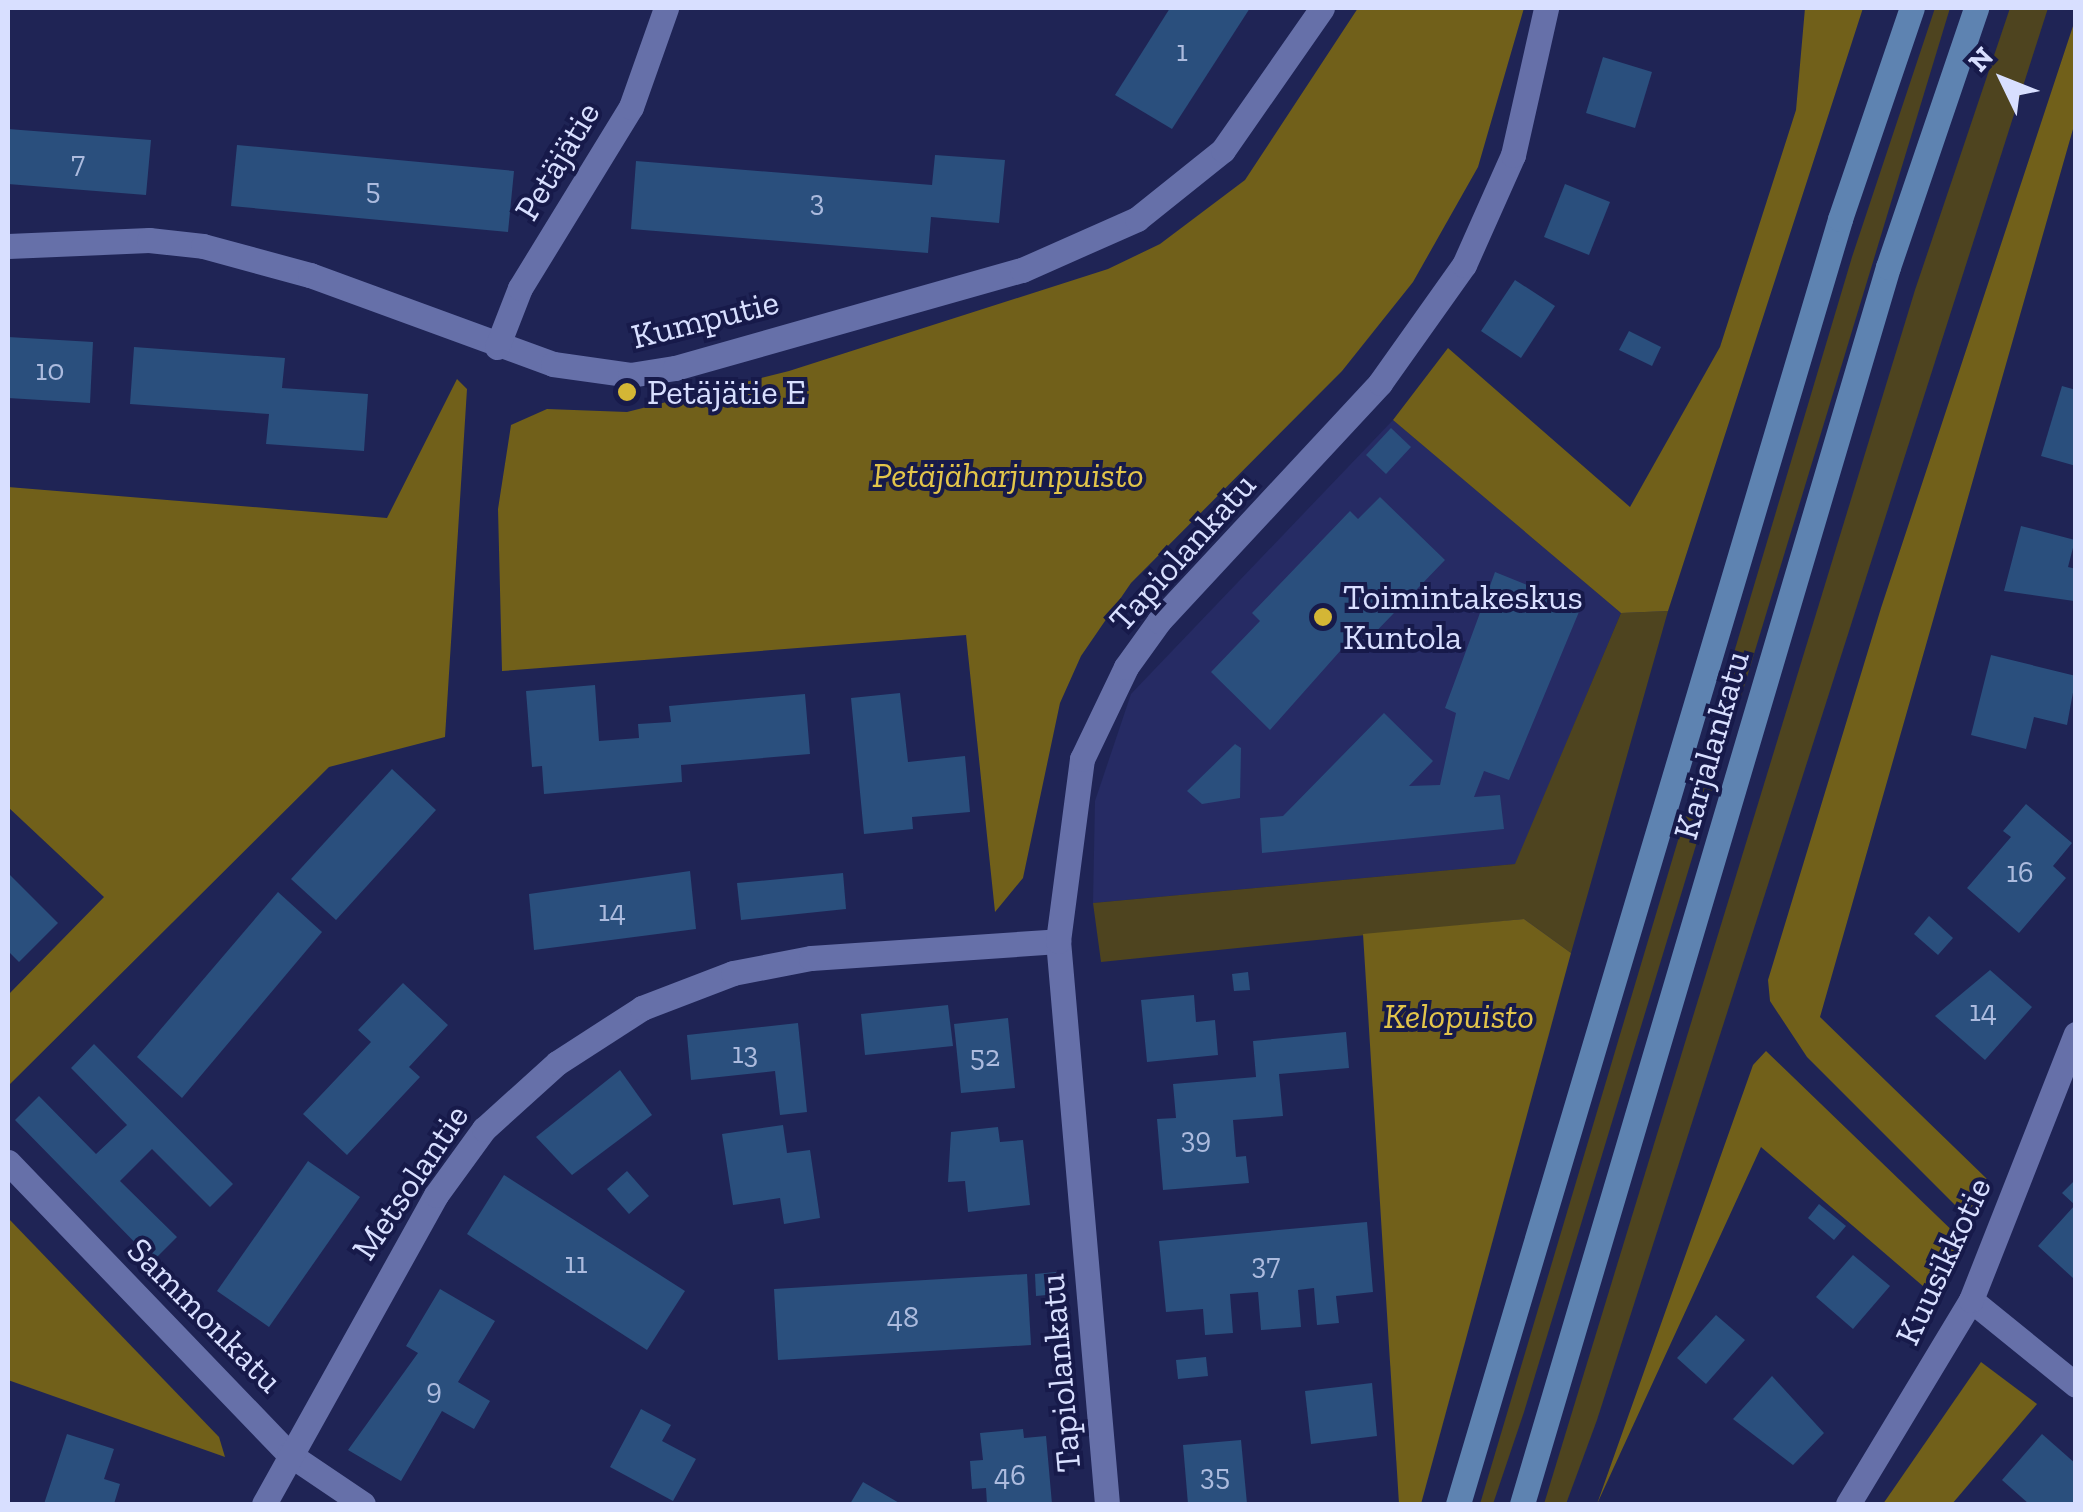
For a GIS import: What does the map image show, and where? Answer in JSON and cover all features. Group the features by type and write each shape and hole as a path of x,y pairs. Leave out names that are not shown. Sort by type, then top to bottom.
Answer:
{"main road":[{"name":"Karjalankatu","path":"1458,1504 1840,219 1912,8"},
{"name":"Karjalankatu","path":"1522,1504 1888,268 1976,8"}],"street":[{"name":"Petäjätie","path":"498,347 520,288 631,107 666,8"},
{"name":"Kumputie","path":"8,246 150,240 203,246 310,275 498,347 592,372 676,368 1084,247 1138,219 1223,150 1322,8"},
{"name":"Tapiolankatu","path":"1108,1504 1058,941 1069,820 1102,710 1159,621 1313,460 1434,312 1500,190 1528,106 1546,8"},
{"name":"Metsolantie","path":"264,1504 289,1454 458,1164 515,1098 600,1032 686,989 767,965 1058,941"},
{"name":"Kuusikkotie","path":"1848,1504 1971,1300 2076,1034"},
{"name":"Sammonkatu","path":"8,1162 289,1454 364,1504"},
{"path":"1971,1300 2076,1385"}],"shaded area":[{"path":"1935,8 1950,8 1524,1412 1493,1504 1480,1504 1852,257"},
{"path":"2010,8 2048,8 1597,1420 1566,1504 1544,1504 1915,290"},
{"path":"1393,420 1621,613 1516,864 1093,903 1095,801 1131,694"},
{"path":"1668,611 1571,953 1524,919 1101,962 1093,903 1515,864 1621,613"}],"green space":[{"name":"Petäjäharjunpuisto","path":"1358,8 1524,8 1478,167 1413,282 1342,371 1131,583 1081,656 1060,703 1023,878 995,912 966,635 502,671 498,509 511,425 547,409 627,412 789,371 1108,269 1160,244 1245,180"},
{"path":"1805,8 1863,8 1668,611 1621,613 1393,420 1448,348 1630,507 1720,347 1796,110"},
{"path":"2075,20 2075,122 1820,1017 1987,1179 1971,1221 1807,1057 1770,1001 1768,980 1881,608"},
{"path":"457,379 467,389 445,737 329,767 8,1086 8,995 104,897 8,807 8,487 387,518"},
{"name":"Kelopuisto","path":"1524,919 1571,953 1421,1504 1399,1504 1363,934"},
{"path":"1766,1051 1964,1242 1938,1299 1761,1147 1597,1504 1753,1065"},
{"path":"8,1218 219,1437 225,1457 8,1380"},
{"path":"1981,1362 2037,1404 1952,1504 1883,1504"}],"building":[{"path":"1170,8 1250,8 1172,129 1115,95"},
{"path":"1603,57 1652,72 1635,128 1586,113"},
{"path":"8,129 151,140 146,195 8,184"},
{"path":"237,145 514,171 508,232 231,206"},
{"path":"935,155 1005,160 999,223 931,217 928,253 631,229 636,161 932,185"},
{"path":"1565,184 1610,202 1589,255 1544,237"},
{"path":"1515,280 1555,306 1521,358 1481,331"},
{"path":"1629,331 1661,347 1652,366 1619,350"},
{"path":"8,337 93,342 90,403 8,398"},
{"path":"134,347 285,358 282,388 368,394 364,451 266,444 269,414 130,404"},
{"path":"2062,386 2076,390 2076,466 2041,456"},
{"path":"1391,428 1411,447 1386,474 1366,455"},
{"name":"Toimintakeskus Kuntola","path":"1380,497 1445,560 1367,641 1357,632 1270,730 1211,672 1260,621 1252,613 1350,511 1358,519"},
{"path":"2021,526 2075,540 2068,567 2076,569 2074,601 2004,591"},
{"path":"1495,572 1581,607 1509,780 1484,771 1474,797 1500,795 1504,829 1262,853 1260,818 1283,816 1384,713 1433,761 1409,786 1440,785 1456,713 1445,708"},
{"path":"1991,655 2076,676 2067,725 2034,717 2026,749 1971,735"},
{"path":"595,685 599,741 639,738 638,724 671,722 669,706 805,694 810,754 681,765 682,782 544,794 542,766 532,767 526,691"},
{"path":"900,693 908,762 965,756 970,812 912,817 913,829 864,834 851,698"},
{"path":"1235,744 1241,748 1240,798 1202,804 1187,791"},
{"path":"392,769 436,810 336,920 291,879"},
{"path":"2026,804 2072,843 2053,866 2066,878 2019,933 1967,888 2011,837 2003,831"},
{"path":"690,871 696,929 534,950 529,894"},
{"path":"8,873 58,923 19,962 8,951"},
{"path":"843,873 846,909 741,920 737,883"},
{"path":"278,892 322,932 182,1098 137,1057"},
{"path":"1929,916 1953,938 1938,955 1914,934"},
{"path":"1990,970 2032,1007 1985,1060 1935,1016"},
{"path":"1248,972 1250,990 1234,991 1232,974"},
{"path":"403,983 448,1025 409,1067 420,1077 347,1155 303,1114 371,1042 358,1030"},
{"path":"1194,995 1196,1022 1215,1020 1218,1055 1147,1062 1141,1000"},
{"path":"948,1005 953,1046 865,1055 861,1014"},
{"path":"1008,1018 1015,1088 961,1093 954,1024"},
{"path":"798,1023 807,1112 780,1115 775,1071 691,1080 687,1035"},
{"path":"1346,1032 1349,1068 1279,1074 1283,1116 1233,1120 1236,1157 1246,1156 1249,1183 1163,1190 1157,1119 1176,1118 1173,1084 1256,1077 1253,1041"},
{"path":"94,1044 233,1184 210,1207 152,1149 120,1181 177,1237 153,1261 15,1120 39,1096 96,1154 127,1125 71,1068"},
{"path":"620,1070 652,1115 572,1175 536,1137"},
{"path":"783,1125 787,1153 810,1150 820,1218 784,1224 780,1198 733,1205 722,1134"},
{"path":"998,1127 1000,1142 1023,1140 1030,1205 968,1212 965,1181 948,1182 951,1132"},
{"path":"308,1161 360,1197 269,1327 217,1291"},
{"path":"627,1171 649,1196 629,1214 607,1189"},
{"path":"504,1175 685,1291 647,1350 467,1234"},
{"path":"2076,1179 2073,1278 2038,1246 2075,1205 2062,1193"},
{"path":"1819,1204 1846,1226 1834,1240 1808,1218"},
{"path":"1367,1222 1373,1292 1336,1296 1339,1323 1317,1325 1314,1288 1298,1290 1301,1327 1261,1330 1258,1292 1230,1294 1233,1333 1205,1335 1203,1309 1166,1312 1159,1241"},
{"path":"1853,1255 1890,1286 1853,1329 1816,1297"},
{"path":"1056,1272 1057,1294 1036,1296 1035,1274"},
{"path":"1027,1274 1031,1345 778,1360 774,1289"},
{"path":"440,1289 495,1321 458,1382 490,1401 474,1429 442,1411 401,1481 348,1450 418,1353 406,1346"},
{"path":"1716,1315 1745,1340 1706,1384 1677,1358"},
{"path":"1206,1357 1208,1376 1178,1379 1176,1360"},
{"path":"1772,1376 1824,1433 1793,1465 1733,1419"},
{"path":"1372,1383 1377,1436 1311,1444 1305,1391"},
{"path":"641,1409 671,1425 662,1441 696,1459 673,1501 610,1467"},
{"path":"1023,1429 1024,1438 1046,1436 1052,1504 987,1504 986,1488 972,1489 970,1461 983,1460 980,1433"},
{"path":"67,1434 114,1449 104,1479 120,1484 114,1504 44,1504"},
{"path":"2042,1434 2076,1464 2076,1504 2029,1504 2002,1480"},
{"path":"1241,1440 1247,1504 1188,1504 1183,1445"},
{"path":"863,1482 901,1504 850,1504"}],"place":[{"name":"Petäjätie E","path":"627,392"},
{"name":"Toimintakeskus Kuntola","path":"1323,617"}]}
